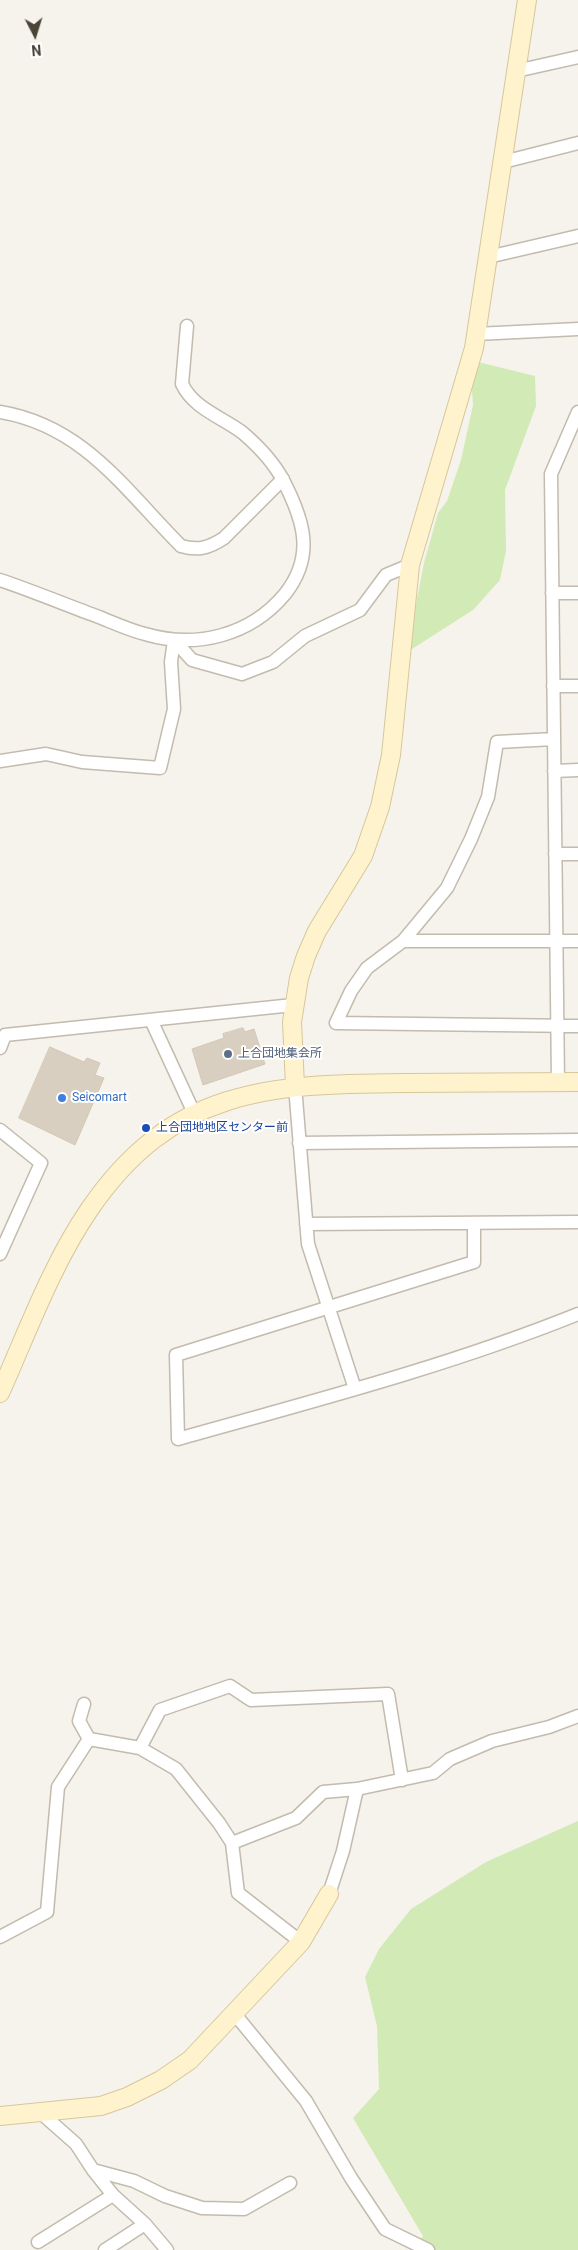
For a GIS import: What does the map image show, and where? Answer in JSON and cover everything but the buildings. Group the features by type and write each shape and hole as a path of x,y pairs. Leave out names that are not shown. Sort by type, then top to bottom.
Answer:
{"street":[{"path":"355,1389 308,1244 298,1143 292,1046 293,1006 306,956 317,931 364,856 380,807 391,755 410,565 476,334 527,0"},
{"path":"516,71 578,57"},
{"path":"503,162 578,143"},
{"path":"488,257 578,236"},
{"path":"0,580 145,634 174,640 197,641 222,636 245,627 279,601 294,583 302,565 304,545 302,526 283,479 266,456 242,433 209,412 186,392 182,384 187,326"},
{"path":"476,334 578,329"},
{"path":"0,412 20,415 46,426 83,447 117,478 181,546 193,550 214,545 224,538 283,479"},
{"path":"558,1082 551,474 578,412"},
{"path":"174,640 192,660 242,674 273,662 305,636 360,610 386,575 410,565"},
{"path":"552,593 578,593"},
{"path":"0,761 46,754 82,762 160,768 174,709 171,662 174,640"},
{"path":"553,686 578,686"},
{"path":"554,739 497,742 488,797 471,839 447,888 403,941 367,968 351,991 336,1023 578,1026"},
{"path":"554,771 578,770"},
{"path":"555,854 578,854"},
{"path":"403,941 578,941"},
{"path":"0,1048 3,1034 293,1006"},
{"path":"150,1020 194,1114"},
{"path":"0,1393 5,1370 60,1260 89,1210 136,1152 165,1130 194,1114 231,1099 295,1086 354,1083 578,1082"},
{"path":"0,1130 41,1163 0,1254"},
{"path":"298,1143 578,1140"},
{"path":"306,1224 578,1222"},
{"path":"474,1223 474,1262 329,1309 176,1355 178,1439 355,1389 511,1341 578,1314"},
{"path":"140,1748 160,1710 230,1686 251,1700 388,1694 402,1780"},
{"path":"84,1704 79,1721 89,1740"},
{"path":"232,1843 296,1818 323,1792 357,1790 434,1773 450,1759 492,1741 549,1727 578,1716"},
{"path":"89,1740 140,1748 176,1769 219,1823 232,1843 238,1893 301,1942"},
{"path":"0,1937 48,1912 58,1787 89,1740"},
{"path":"0,2116 101,2106 127,2097 161,2080 190,2060 301,1942 329,1894 343,1851 357,1790"},
{"path":"234,2013 306,2101 351,2178 385,2229 428,2250"},
{"path":"41,2113 76,2144 93,2170 114,2195 145,2224 167,2250"},
{"path":"93,2170 134,2181 165,2196 202,2208 244,2209 290,2183"},
{"path":"38,2242 114,2195"},
{"path":"105,2250 145,2224"}],"green space":[{"path":"470,360 535,376 536,406 505,490 506,551 500,580 473,610 401,656 438,513 447,501 461,460 473,405"},
{"path":"578,1821 578,2250 414,2250 423,2236 353,2118 379,2089 377,2026 365,1977 379,1949 411,1909 486,1862"}],"place":[{"name":"上合団地集会所","path":"228,1054"},
{"name":"Seicomart","path":"62,1098"},
{"name":"上合団地地区センター前","path":"146,1128"}]}
